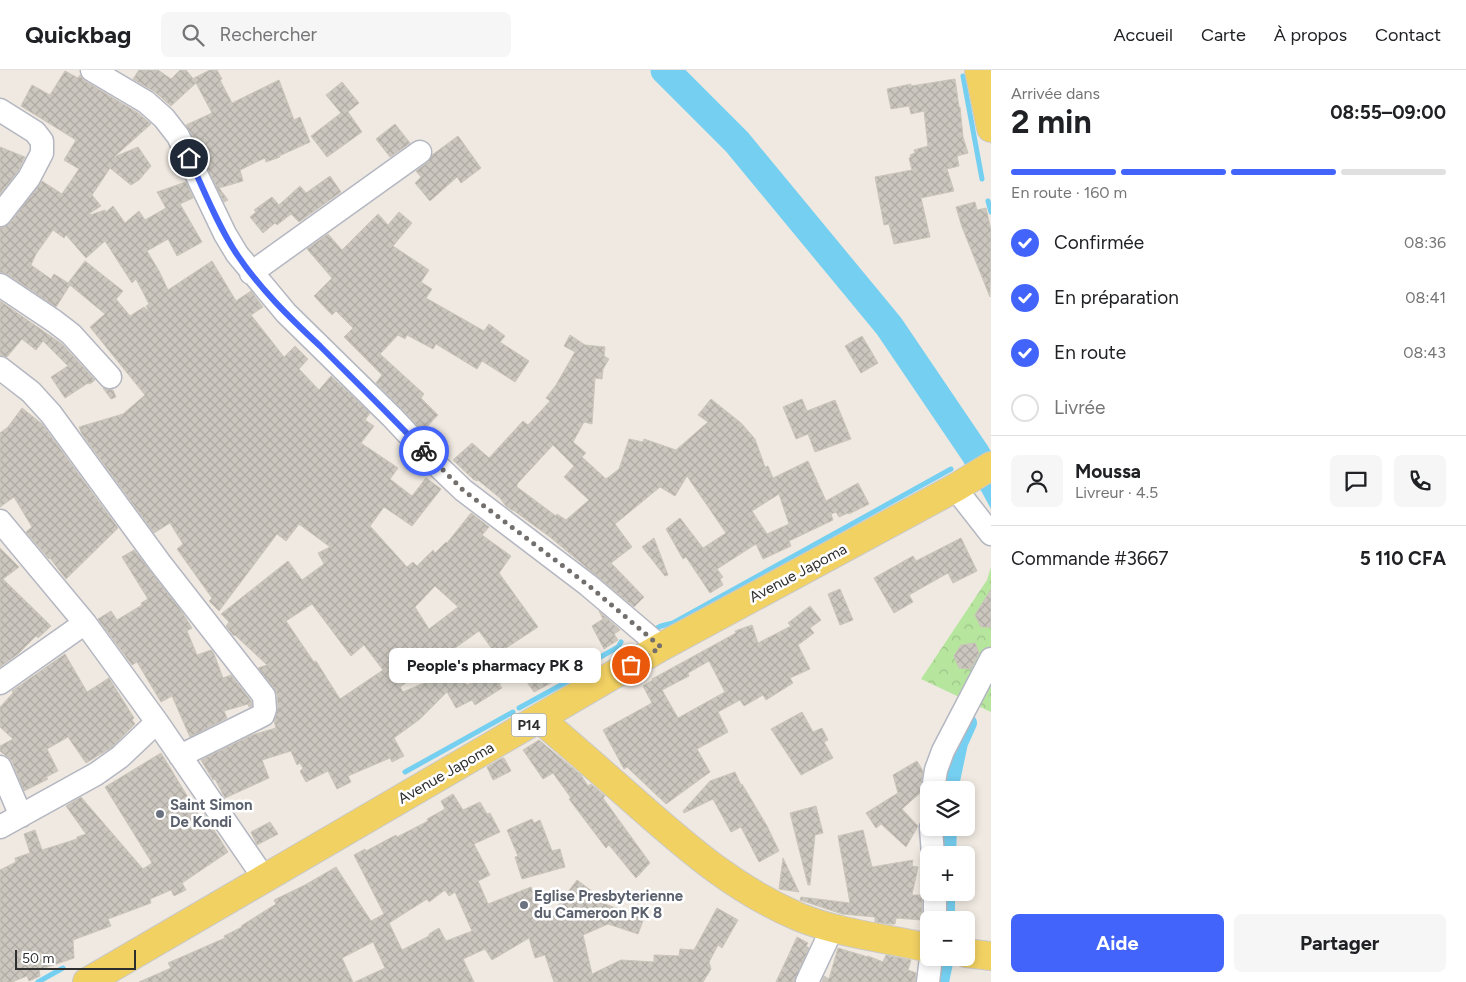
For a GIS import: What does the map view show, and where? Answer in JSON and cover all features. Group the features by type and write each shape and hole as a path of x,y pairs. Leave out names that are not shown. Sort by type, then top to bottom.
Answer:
{"main road":[{"path":"980,70 991,126"},
{"name":"Avenue Japoma","path":"87,982 661,647 974,476"},
{"path":"540,719 696,855 763,900 832,929 920,946"}],"street":[{"path":"92,70 146,102 164,118 178,136 225,234 237,254 286,313 463,490 588,585 661,647"},
{"path":"0,110 35,132 42,141 42,153 28,178 0,215"},
{"path":"251,273 420,152"},
{"path":"0,285 70,334 110,377"},
{"path":"0,368 31,392 51,414 160,563 264,696 265,709 263,715 180,756"},
{"path":"974,476 991,534"},
{"path":"0,522 85,624 158,722 264,878"},
{"path":"0,683 85,624"},
{"path":"935,781 942,751 991,659"},
{"path":"0,827 109,766 158,722"},
{"path":"0,766 21,816"},
{"path":"807,982 832,929"},
{"path":"928,982 929,966"}],"green space":[{"path":"991,567 991,712 921,679 987,580"}],"water":[{"path":"991,477 991,509 978,485"}],"building":[{"path":"139,70 158,70 171,79 180,70 186,70 196,82 194,78 210,70 217,70 232,103 279,80 294,120 300,117 310,142 280,157 266,162 265,158 240,170 243,181 219,188 228,200 224,202 186,125 212,113 196,83 171,106 155,92 133,79"},
{"path":"65,71 78,78 80,75 85,81 138,113 151,124 114,157 138,147 151,166 139,180 131,185 110,168 92,195 101,206 90,213 90,215 105,210 106,212 113,206 125,223 139,211 145,220 166,208 157,192 186,182 193,198 180,204 202,242 177,256 168,239 147,251 168,290 212,261 236,301 251,291 263,307 251,315 284,357 295,346 308,359 299,369 319,390 331,376 370,413 365,420 374,426 361,443 398,468 390,479 412,496 426,478 441,489 412,526 384,507 370,526 407,567 413,562 417,566 433,550 435,553 447,543 471,513 489,527 482,535 511,556 499,573 538,627 503,650 518,673 499,684 502,688 475,705 472,700 456,708 447,692 420,719 394,738 404,756 392,762 390,758 348,776 351,782 337,789 328,771 306,782 300,771 303,768 300,763 297,765 291,751 262,760 269,778 225,798 215,779 213,780 201,760 252,735 276,728 274,721 278,708 277,694 258,668 267,665 234,636 226,626 229,622 221,614 288,561 302,580 324,564 318,553 330,547 299,524 286,541 277,534 219,611 209,601 212,598 177,549 183,544 170,523 154,533 82,434 79,427 123,414 145,395 90,327 105,314 70,285 56,307 7,274 0,272 0,228 10,223 42,181 62,194 79,169 64,160 76,140 21,106 32,85 50,95","holes":["53,230 64,238 66,235 86,258 105,241 132,283 136,279 149,304 146,306 150,312 144,307 130,316 116,299 123,291 85,261 68,283 54,274 51,279 31,265 36,254","435,586 458,607 429,629 415,607","312,604 351,656 364,645 383,670 340,699 316,661 314,662 286,621","479,631 495,653 485,657 486,659 484,660 491,672 467,685 457,669 403,692 400,687"]},
{"path":"955,79 963,137 968,153 957,156 959,166 947,169 954,191 921,198 930,237 894,244 889,224 884,225 875,177 912,170 910,155 915,153 914,150 928,146 924,111 911,114 909,106 891,109 887,89"},
{"path":"342,82 359,103 348,112 362,132 327,157 311,136 341,113 326,95"},
{"path":"395,124 410,143 390,157 376,139"},
{"path":"458,136 481,168 461,183 457,177 430,201 415,183 421,177 416,171 428,162 432,155"},
{"path":"0,147 25,157 18,171 0,194"},
{"path":"330,176 341,192 299,222 291,214 277,225 275,223 263,233 250,217 256,212 254,210 272,197 279,205 300,186 306,193"},
{"path":"975,202 977,210 986,208 991,230 990,297 956,207"},
{"path":"399,212 412,223 393,246 429,270 421,282 432,289 426,298 484,331 489,324 505,336 500,342 529,361 515,382 482,361 477,369 436,344 433,349 407,335 405,339 398,335 380,354 424,394 421,398 438,415 423,431 376,383 382,375 344,337 353,328 336,311 332,315 314,296 332,278 307,249 328,234 342,250 378,214 388,225"},
{"path":"0,301 62,344 95,380 65,398 51,377 68,366 43,341 36,350 22,339 7,357 0,355"},
{"path":"570,335 585,345 605,347 604,356 609,359 603,369 602,379 595,378 592,424 584,422 573,442 586,453 582,457 606,479 619,469 629,439 643,442 644,439 676,450 708,422 698,415 711,399 741,423 755,439 765,467 768,466 773,478 808,461 826,501 858,483 869,504 839,517 836,512 831,514 833,520 789,541 791,546 763,559 756,544 717,569 723,577 720,579 723,585 710,593 686,557 683,559 666,529 680,518 703,548 726,533 687,476 675,496 660,487 615,524 632,547 611,563 644,597 634,607 550,537 506,506 500,498 478,480 473,479 453,460 472,443 489,458 523,421 528,425 550,401 546,398 556,385 575,352 564,346","holes":["553,445 574,466 564,477 589,500 566,520 557,514 556,516 517,487 517,484","779,494 789,524 767,534 752,511"]},
{"path":"862,336 878,363 861,373 845,346"},
{"path":"103,388 113,390 116,397 111,399"},
{"path":"802,399 807,411 835,400 851,439 815,452 808,434 796,439 783,407"},
{"path":"22,408 42,424 118,528 66,579 26,532 32,527 14,497 0,507 0,433 8,427"},
{"path":"654,538 668,575 665,576 642,547"},
{"path":"961,538 977,571 953,583 948,573 909,595 913,602 894,613 874,578 913,556 916,561"},
{"path":"0,548 19,567 3,579 51,626 38,638 36,636 18,654 0,667"},
{"path":"134,550 182,612 192,628 187,631 197,655 211,650 223,678 231,675 251,701 252,706 249,707 248,704 224,711 227,718 190,737 172,696 161,702 137,662 132,665 98,619 111,611 117,620 142,605 141,603 148,599 122,557"},
{"path":"840,589 853,620 840,625 828,594"},
{"path":"991,589 991,627 981,627 975,615"},
{"path":"810,606 821,620 810,628 814,633 798,645 810,669 790,678 793,683 766,700 763,695 744,706 740,700 718,712 728,732 697,749 710,772 666,804 627,767 624,769 603,730 652,703 643,686 652,679 736,633 735,631 752,625 758,643 791,626 788,623","holes":["709,661 725,692 678,718 662,690 689,676 688,673"]},
{"path":"599,611 620,630 614,634 618,640 604,649 592,626 603,619"},
{"path":"975,643 979,653 971,669 959,668 954,656 961,645"},
{"path":"65,654 87,692 109,678 134,718 132,720 135,724 112,747 86,763 68,737 47,749 58,771 46,777 48,779 24,791 12,761 0,751 0,746 13,739 0,727 0,707 13,693 12,691"},
{"path":"558,661 566,675 534,692 522,675 543,663 545,667"},
{"path":"802,712 813,732 822,728 828,740 824,742 833,758 801,775 771,729"},
{"path":"539,740 581,775 588,786 591,784 605,796 603,798 650,863 636,878 609,845 606,848 569,799 571,798 553,773 543,779 523,750"},
{"path":"161,753 200,817 204,814 228,852 182,883 186,890 174,896 171,890 150,899 151,903 108,919 111,926 73,940 74,958 39,970 40,976 29,981 27,976 12,982 0,982 0,870 16,862 15,858 30,853 24,834 35,830 42,850 77,839 77,837 86,834 66,806 81,797 143,869 152,863 105,787"},
{"path":"504,758 511,771 493,780 487,767"},
{"path":"917,761 923,771 922,781 920,781 920,793 902,809 918,826 906,847 881,824 876,828 866,813 898,793 893,775"},
{"path":"735,772 767,826 779,851 759,862 741,827 731,832 713,799 684,813 683,811 710,781"},
{"path":"453,794 463,810 480,802 487,814 490,813 500,832 474,844 490,875 478,881 488,904 531,887 545,922 577,880 597,895 594,900 644,918 638,934 608,924 583,935 592,974 621,960 654,962 654,955 679,956 680,949 694,950 717,908 738,920 722,948 718,945 709,962 711,969 703,982 554,982 545,955 535,958 529,938 492,960 485,949 463,959 474,982 355,982 385,968 373,942 342,958 353,982 139,982 171,968 168,963 225,938 224,936 242,927 276,904 274,900 336,867 371,921 384,914 354,855 365,849 366,851 396,835 397,837 428,821 427,819 445,809 441,801","holes":["445,890 449,896 455,892 472,931 446,941 439,928 429,934 429,936 402,950 389,923 427,899 429,902"]},
{"path":"816,806 823,833 815,835 810,885 808,885 790,813"},
{"path":"532,819 534,823 540,820 552,851 560,849 565,867 522,879 515,857 518,856 507,830"},
{"path":"270,822 278,834 257,845 251,832"},
{"path":"863,830 872,867 913,860 912,866 918,867 912,895 920,895 920,901 922,901 920,920 896,918 895,924 875,922 875,917 842,914 800,900 801,897 850,903 838,836"},
{"path":"783,858 799,892 779,889"},
{"path":"797,937 808,943 806,946 809,948 794,982 776,982"},
{"path":"838,948 883,962 886,955 911,960 908,970 916,973 915,982 822,982 824,976 829,979"}],"waterway":[{"path":"665,70 737,142 889,326 975,453 991,480"},
{"path":"963,76 982,179"},
{"path":"988,201 991,212"},
{"path":"651,631 673,623 951,469"},
{"path":"519,708 581,674 588,664 618,647 621,642"},
{"path":"405,772 513,712"},
{"path":"951,781 959,743 968,723"},
{"path":"947,846 948,836"},
{"path":"946,901 946,911"},
{"path":"940,982 943,966"},
{"path":"38,982 63,968"}],"way so far":[{"path":"424,451 463,490 558,561 661,647 631,665"}],"place":[{"name":"People's pharmacy PK 8","path":"631,665"},
{"name":"Saint Simon De Kondi","path":"160,814"},
{"name":"Eglise Presbyterienne du Cameroon PK 8","path":"524,905"}],"route":[{"path":"189,158 225,234 251,273 286,313 424,451"}]}
